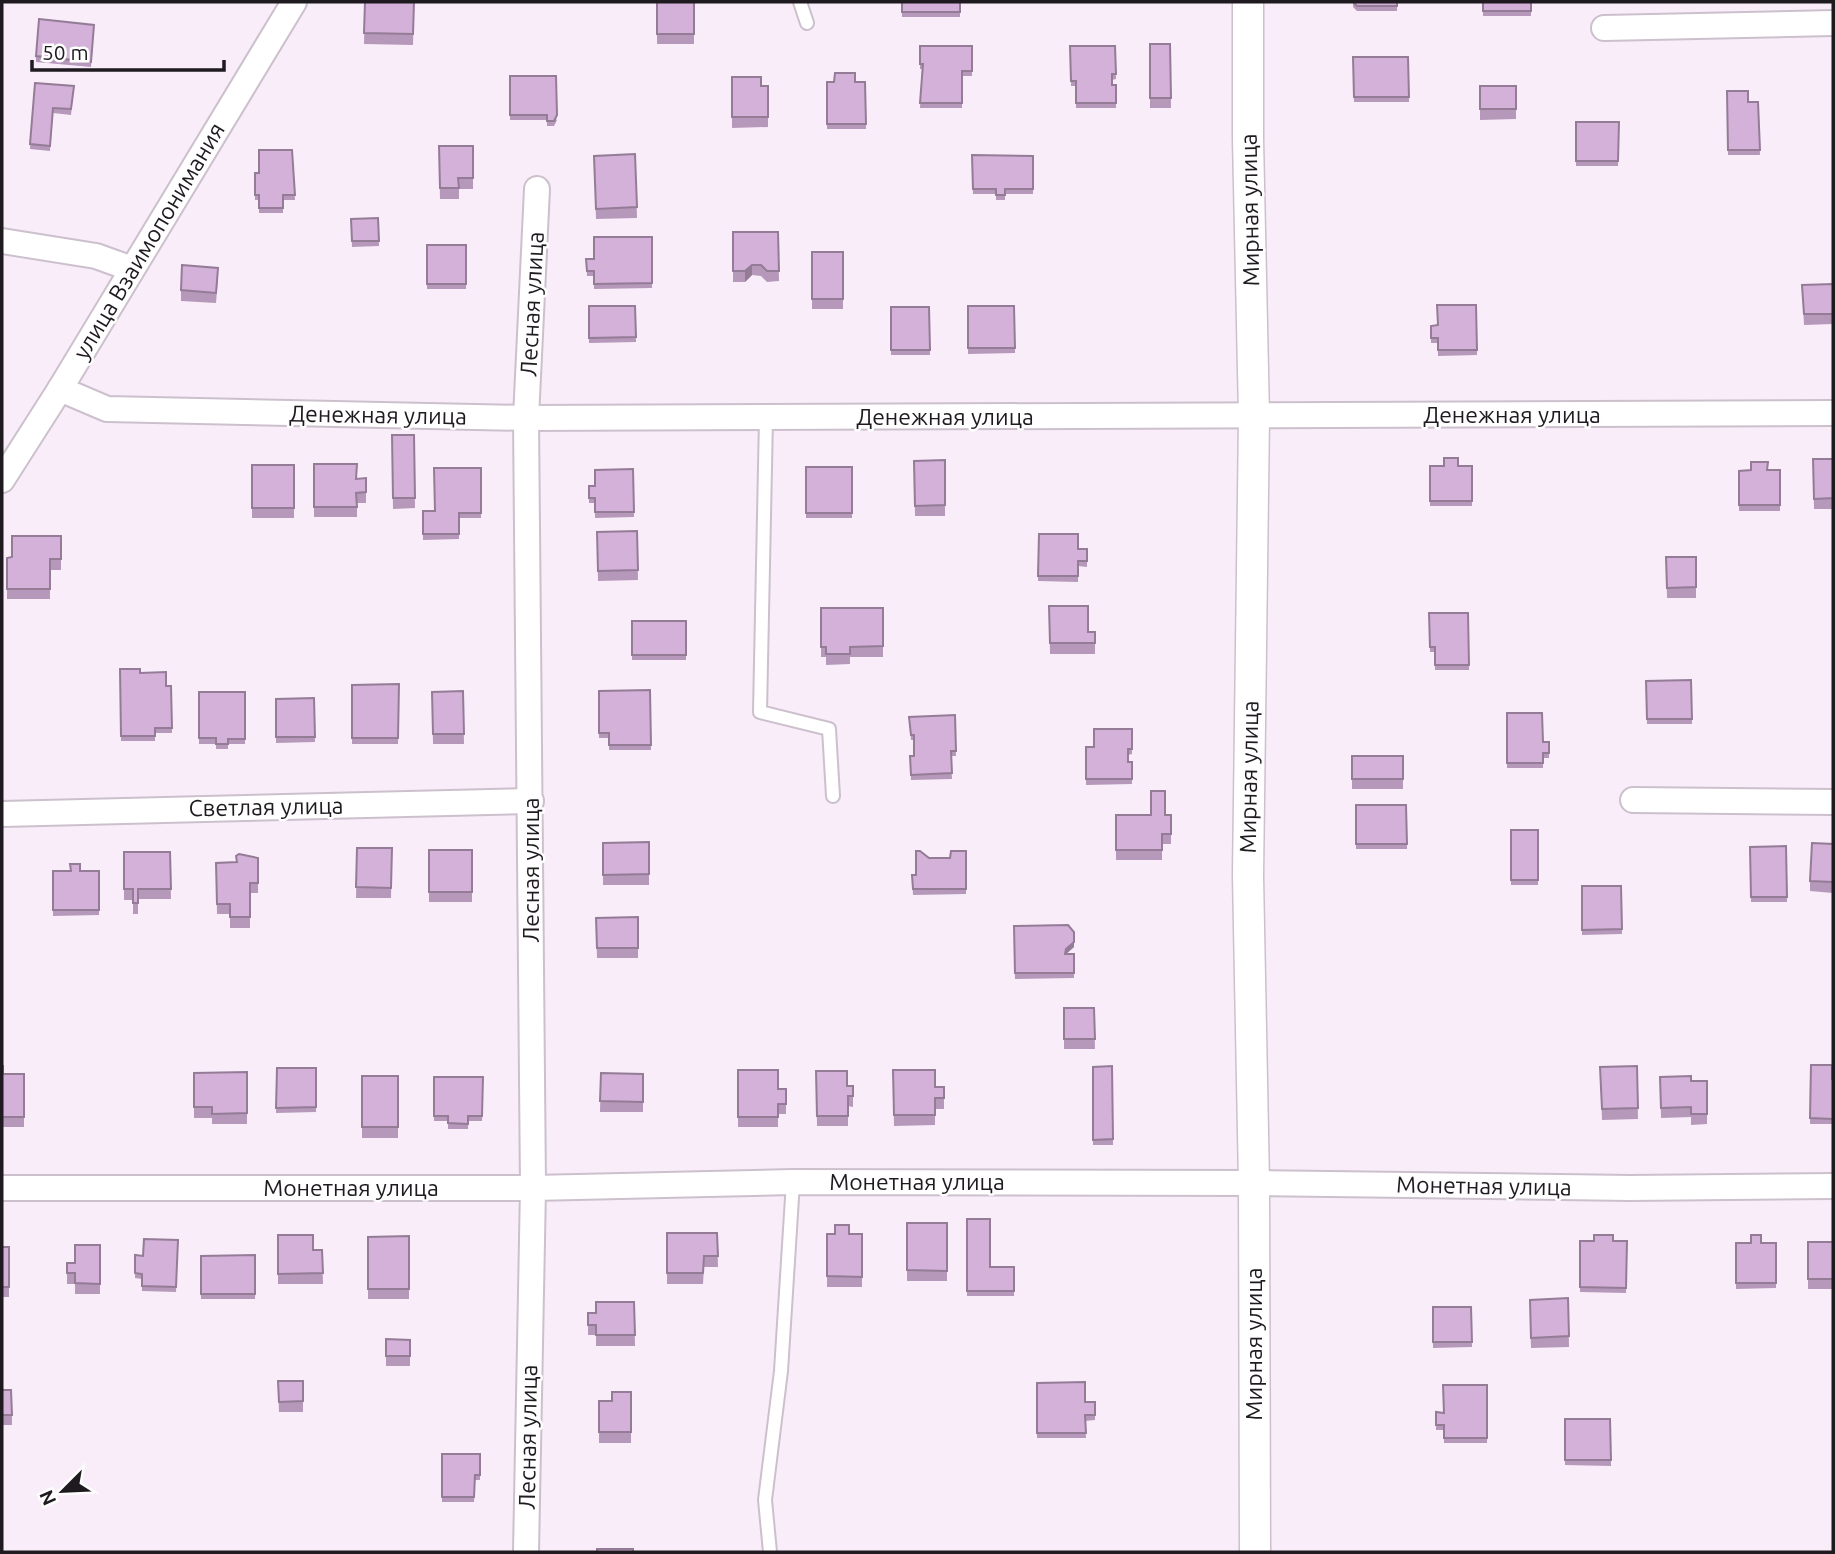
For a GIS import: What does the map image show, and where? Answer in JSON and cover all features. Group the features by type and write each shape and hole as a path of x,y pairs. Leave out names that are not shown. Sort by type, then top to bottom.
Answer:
{"street":[{"name":"улица Взаимопонимания","path":"2,480 294,2"},
{"name":"Мирная улица","path":"1248,2 1248,153 1254,417 1248,876 1254,1183 1255,1552"},
{"path":"1604,28 1833,23"},
{"name":"Лесная улица","path":"526,1552 533,1188 526,418 537,189"},
{"path":"2,241 96,256 132,269"},
{"name":"Денежная улица","path":"60,389 107,409 526,418 1833,413"},
{"path":"1633,800 1833,802"},
{"name":"Светлая улица","path":"2,814 531,801"},
{"name":"Монетная улица","path":"2,1188 533,1188 793,1182 1254,1183 1630,1188 1833,1186"}],"lane":[{"path":"800,2 807,23"},
{"path":"766,418 760,712 829,729 833,796"},
{"path":"770,1552 765,1500 781,1371 793,1182"}],"building":[{"path":"365,2 414,2 413,34 364,33"},
{"path":"657,2 694,2 694,34 657,34"},
{"path":"902,2 960,2 960,12 902,12"},
{"path":"1353,2 1397,2 1397,6 1357,6"},
{"path":"1483,2 1531,2 1531,11 1483,11"},
{"path":"39,19 94,25 91,62 36,56"},
{"path":"1150,44 1170,44 1171,98 1150,98"},
{"path":"920,46 972,46 972,71 962,71 962,103 920,103 923,64 920,64"},
{"path":"1070,46 1115,46 1116,74 1112,74 1112,85 1116,85 1116,103 1076,103 1076,81 1071,81"},
{"path":"1353,57 1408,57 1409,97 1354,97"},
{"path":"835,73 855,73 855,82 865,82 866,124 827,124 827,82 834,82"},
{"path":"510,76 556,76 557,115 554,121 547,121 547,115 510,115"},
{"path":"732,77 761,77 761,86 768,86 768,117 732,117"},
{"path":"35,83 74,86 71,109 53,108 50,146 30,144"},
{"path":"1480,86 1516,86 1516,109 1480,109"},
{"path":"1727,91 1748,91 1748,102 1758,102 1760,150 1728,150"},
{"path":"1576,122 1619,122 1618,161 1576,161"},
{"path":"439,146 473,146 473,178 458,178 459,188 440,188"},
{"path":"259,150 292,150 295,195 283,195 283,208 259,208 259,195 255,195 255,173 259,173"},
{"path":"635,154 637,207 596,209 594,156"},
{"path":"972,155 1033,156 1033,189 1005,189 1005,195 996,195 996,189 973,189"},
{"path":"378,218 379,241 352,241 351,219"},
{"path":"733,232 778,232 779,271 767,271 761,265 752,265 745,271 733,271"},
{"path":"594,237 652,237 652,283 594,284 594,271 587,271 586,259 594,259"},
{"path":"427,245 466,245 466,284 427,284"},
{"path":"812,252 843,252 843,299 812,299"},
{"path":"182,265 218,268 216,293 181,290"},
{"path":"1833,284 1833,314 1804,314 1802,285"},
{"path":"1437,305 1476,305 1477,350 1438,350 1438,338 1431,338 1431,326 1438,325"},
{"path":"589,306 635,306 636,337 589,338"},
{"path":"968,306 1014,306 1015,348 968,348"},
{"path":"891,307 929,307 930,350 891,350"},
{"path":"392,435 414,435 415,498 393,498"},
{"path":"1444,458 1458,458 1458,466 1472,466 1472,501 1430,501 1430,466 1444,466"},
{"path":"1813,459 1833,459 1833,498 1814,499"},
{"path":"945,460 945,505 915,506 914,461"},
{"path":"1751,462 1768,462 1767,470 1780,470 1780,505 1739,505 1739,471 1751,470"},
{"path":"314,464 357,464 356,479 366,478 366,492 356,493 357,507 314,507"},
{"path":"252,465 294,465 294,508 252,508"},
{"path":"806,467 852,467 852,513 806,513"},
{"path":"434,468 481,468 481,513 459,513 459,534 423,534 423,511 435,511"},
{"path":"633,469 634,512 595,512 595,498 589,498 589,486 595,486 595,470"},
{"path":"637,531 638,570 598,571 597,532"},
{"path":"1039,534 1078,534 1078,549 1087,549 1087,561 1078,561 1078,576 1038,576"},
{"path":"12,536 61,536 61,559 50,559 50,589 7,589 7,558 12,557"},
{"path":"1666,557 1696,557 1696,587 1667,588"},
{"path":"1049,606 1088,606 1088,632 1095,632 1095,643 1050,643"},
{"path":"821,608 883,608 883,646 850,647 850,654 826,654 826,647 821,647"},
{"path":"1429,613 1468,613 1469,665 1435,665 1435,647 1430,647"},
{"path":"632,621 686,621 686,655 632,655"},
{"path":"120,669 140,669 140,673 166,672 166,686 171,686 172,728 155,728 155,736 121,736"},
{"path":"1691,680 1692,719 1647,719 1646,681"},
{"path":"399,684 398,738 352,738 352,685"},
{"path":"650,690 651,745 609,745 609,733 599,733 599,691"},
{"path":"463,691 464,734 433,734 432,692"},
{"path":"199,692 245,692 245,739 228,739 228,744 216,744 216,738 199,738"},
{"path":"314,698 315,737 276,737 276,699"},
{"path":"1507,713 1542,713 1543,742 1549,742 1549,753 1543,753 1543,763 1507,763"},
{"path":"955,715 956,751 951,751 952,773 911,775 910,756 914,756 914,735 911,735 909,717"},
{"path":"1094,729 1132,729 1132,749 1128,749 1128,762 1132,762 1132,779 1086,779 1086,747 1094,747"},
{"path":"1352,756 1403,756 1403,779 1352,779"},
{"path":"1151,791 1165,791 1165,815 1171,815 1171,834 1162,834 1162,850 1116,850 1116,815 1151,815"},
{"path":"1356,805 1406,805 1407,844 1356,844"},
{"path":"1511,830 1538,830 1538,880 1511,880"},
{"path":"649,842 649,874 603,875 603,843"},
{"path":"1812,843 1833,844 1833,882 1810,881"},
{"path":"1786,846 1787,897 1751,897 1750,847"},
{"path":"357,848 392,848 391,888 356,887"},
{"path":"429,850 472,850 472,892 429,892"},
{"path":"916,851 929,858 950,858 951,851 966,851 966,889 913,889"},
{"path":"124,852 170,852 171,889 138,889 138,903 133,903 133,889 124,889"},
{"path":"239,854 258,858 258,883 250,883 250,917 230,917 230,904 217,904 216,863 237,862 236,856"},
{"path":"70,864 80,864 80,871 99,871 99,910 53,910 53,871 71,871"},
{"path":"1582,886 1621,886 1622,929 1582,930"},
{"path":"638,917 638,948 597,948 596,918"},
{"path":"1068,925 1074,932 1074,942 1066,949 1065,954 1074,954 1074,973 1015,973 1014,926"},
{"path":"1064,1008 1094,1008 1095,1039 1064,1039"},
{"path":"1811,1065 1832,1065 1833,1119 1810,1118"},
{"path":"2,1066 3,1074 24,1074 24,1117 2,1117"},
{"path":"1112,1066 1113,1139 1093,1140 1093,1067"},
{"path":"1637,1066 1638,1108 1602,1109 1600,1067"},
{"path":"277,1068 316,1068 316,1107 276,1108"},
{"path":"738,1070 778,1070 778,1089 786,1089 786,1104 778,1104 778,1117 738,1117"},
{"path":"893,1070 935,1070 935,1087 944,1087 944,1098 935,1098 935,1115 894,1115"},
{"path":"816,1071 847,1071 847,1086 853,1086 853,1096 848,1096 848,1116 817,1116"},
{"path":"247,1072 247,1113 212,1114 212,1107 194,1107 194,1073"},
{"path":"601,1073 643,1074 643,1102 600,1101"},
{"path":"362,1076 398,1076 398,1127 362,1127"},
{"path":"1691,1076 1691,1081 1707,1081 1707,1114 1691,1114 1691,1107 1661,1108 1660,1077"},
{"path":"434,1077 483,1077 482,1116 468,1116 468,1124 448,1123 448,1116 434,1116"},
{"path":"967,1219 990,1219 990,1267 1014,1267 1014,1291 967,1291"},
{"path":"907,1223 947,1223 947,1271 907,1270"},
{"path":"835,1225 849,1225 849,1234 862,1234 862,1277 827,1276 827,1234 835,1234"},
{"path":"667,1233 717,1233 718,1256 704,1256 703,1273 667,1273"},
{"path":"278,1235 313,1235 313,1250 322,1250 323,1273 278,1274"},
{"path":"1594,1235 1613,1235 1613,1241 1627,1241 1626,1288 1580,1287 1580,1241 1594,1241"},
{"path":"1751,1235 1761,1235 1761,1243 1776,1243 1776,1283 1736,1283 1736,1243 1751,1243"},
{"path":"409,1236 409,1289 368,1289 368,1237"},
{"path":"144,1239 178,1240 176,1287 142,1286 142,1274 135,1273 135,1255 143,1256"},
{"path":"1808,1242 1833,1242 1833,1279 1808,1279"},
{"path":"75,1245 100,1245 100,1284 75,1283 75,1273 67,1273 67,1263 75,1263"},
{"path":"2,1247 9,1247 9,1287 2,1287"},
{"path":"255,1255 255,1294 201,1294 201,1256"},
{"path":"1568,1298 1569,1336 1531,1338 1530,1300"},
{"path":"596,1302 634,1302 635,1335 596,1335 596,1325 588,1325 588,1313 596,1313"},
{"path":"1433,1307 1471,1307 1472,1342 1433,1342"},
{"path":"386,1339 410,1340 410,1356 386,1356"},
{"path":"278,1381 303,1381 303,1401 279,1402"},
{"path":"1085,1382 1085,1402 1095,1402 1095,1415 1085,1415 1086,1433 1037,1433 1037,1383"},
{"path":"1443,1385 1487,1385 1487,1438 1444,1438 1444,1425 1436,1425 1436,1412 1444,1413"},
{"path":"2,1390 11,1390 12,1415 2,1415"},
{"path":"612,1392 631,1392 631,1432 599,1432 599,1401 612,1401"},
{"path":"1565,1419 1610,1419 1611,1460 1565,1460"},
{"path":"442,1454 480,1454 480,1475 475,1475 474,1497 442,1497"},
{"path":"597,1549 633,1549 633,1552 597,1552"}]}
